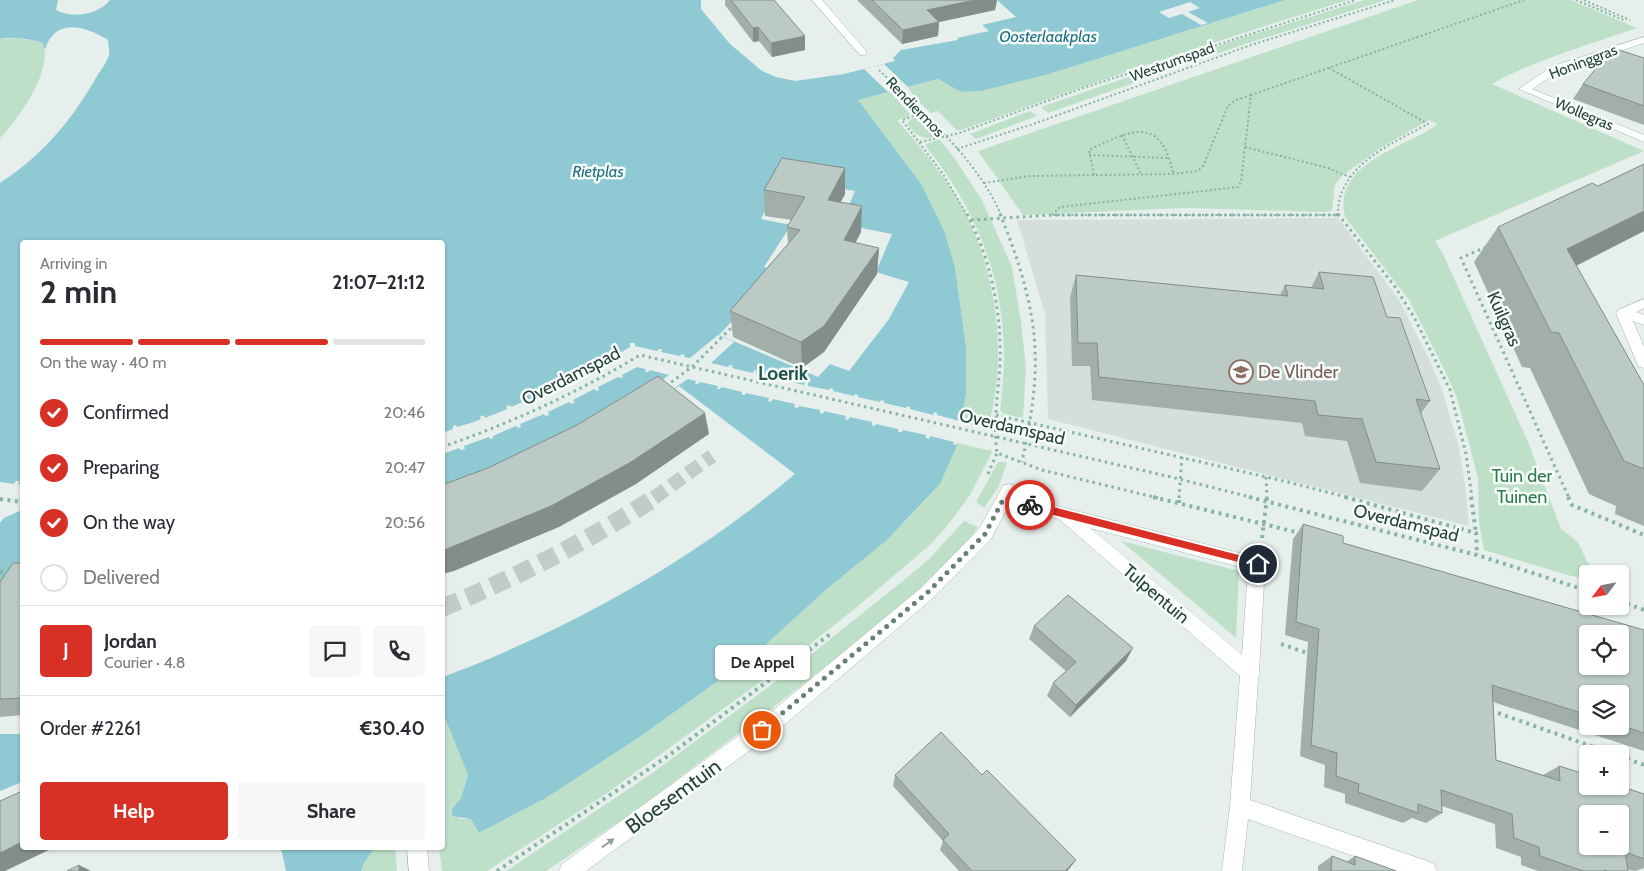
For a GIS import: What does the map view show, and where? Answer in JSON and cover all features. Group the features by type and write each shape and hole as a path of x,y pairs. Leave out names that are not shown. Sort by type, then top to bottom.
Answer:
{"street":[{"path":"817,0 863,53"},
{"name":"Honinggras","path":"1524,89 1557,68 1644,40"},
{"name":"Wollegras","path":"1524,89 1644,138"},
{"path":"1623,313 1644,303"},
{"path":"1623,313 1644,320"},
{"path":"1623,313 1644,363"},
{"name":"Tulpentuin","path":"1007,494 1062,513 1258,564 1240,806 1232,871"},
{"name":"Bloesemtuin","path":"568,871 777,719 927,593 985,534 1007,494"},
{"name":"Tulpentuin","path":"1062,513 1251,674"},
{"path":"1240,806 1426,871"},
{"path":"416,850 419,871"}],"path":[{"path":"920,142 945,137 1083,88 1356,0"},
{"name":"Westrumspad","path":"957,149 1036,123 1252,45 1395,0"},
{"path":"984,184 1030,176 1173,174 1198,171 1203,166 1228,106 1236,100 1524,0"},
{"path":"1576,0 1630,23"},
{"path":"1584,0 1635,22"},
{"name":"Rendiermos","path":"873,64 957,149 984,184 1003,217 1027,297 1032,323 1035,361 1025,444"},
{"path":"1329,68 1428,124 1393,143 1350,177 1345,183 1338,200 1338,215 1396,288 1415,319 1450,390 1466,454 1477,555"},
{"path":"1052,215 1060,206 1238,187 1241,182 1251,95"},
{"path":"922,113 902,120 950,183 971,220 981,241 996,302 1000,335 1000,365 994,437 997,453 984,481"},
{"path":"1094,175 1089,150 1134,131 1148,132 1162,141 1173,174"},
{"path":"1122,135 1141,174"},
{"path":"1245,147 1328,168 1350,177"},
{"path":"1089,155 1168,158"},
{"path":"971,220 1052,215 1338,215"},
{"name":"Kuilgras","path":"1488,246 1461,258 1572,505 1644,535"},
{"path":"660,390 693,366 739,320"},
{"name":"Overdamspad","path":"445,446 531,413 595,382 640,355 1181,479 1477,555 1579,587"},
{"path":"996,415 1266,477 1476,533"},
{"path":"997,453 1042,470 1264,523 1301,534"},
{"path":"1179,503 1182,457"},
{"path":"1264,523 1267,501 1266,477"},
{"path":"0,499 20,502"},
{"path":"0,572 15,572"},
{"path":"1629,605 1644,610"},
{"path":"497,871 619,790 790,666 837,629"},
{"path":"1253,635 1318,657"},
{"path":"1498,713 1588,745"},
{"path":"1629,759 1644,765"}],"shaded area":[{"name":"De Vlinder","path":"1338,218 1399,300 1441,387 1458,443 1465,484 1469,526 1048,419 1045,314 1017,220"}],"green space":[{"path":"1285,0 1348,0 1154,63 961,130 956,130 938,111 931,113 914,97 908,87 938,79 961,92 981,91 1049,74"},
{"path":"1364,0 1386,0 1245,44 1048,113 1041,107 1236,40"},
{"name":"Tuin der Tuinen","path":"1418,0 1571,0 1637,28 1544,60 1492,84 1644,151 1435,241 1444,256 1528,442 1561,529 1577,541 1590,565 1579,565 1579,577 1571,576 1484,550 1479,522 1478,478 1457,398 1409,300 1345,217 1344,198 1350,183 1360,170 1391,149 1438,124 1429,120 1379,149 1342,176 1335,185 1332,211 1324,212 1184,208 1023,215 978,151"},
{"path":"18,38 43,43 45,54 43,67 39,80 25,107 0,138 0,39"},
{"path":"890,92 910,114 909,117 897,120 934,164 958,199 976,237 985,263 992,290 998,346 994,401 988,427 963,422 964,419 961,418 960,421 966,394 966,347 955,267 945,233 922,185 857,100"},
{"path":"1030,111 1037,116 976,139 970,134"},
{"path":"919,117 937,137 927,138 920,136 907,124 911,119"},
{"path":"939,139 955,159 982,200 1012,267 1021,321 1026,368 1023,418 1004,414 1000,410 1003,338 1000,304 992,271 981,239 967,208 949,178 927,148 926,144"},
{"path":"957,443 992,451 970,495 931,544 857,607 785,664 607,793 487,871 442,871 439,850 445,850 445,718 468,775 461,798 452,809 460,819 471,819 479,833 546,798 638,738 753,656 827,589 887,540 940,484"},
{"path":"998,462 1007,462 999,486 984,508 976,502"},
{"path":"964,521 978,527 965,547 906,603 797,689 638,809 546,871 506,871 651,774 798,665 929,559"},
{"path":"1121,541 1239,571 1236,638"},
{"path":"374,850 395,850 397,871 361,871 364,863"}],"water":[{"name":"Rietplas","path":"0,0 58,0 56,10 62,13 77,15 99,9 110,0 701,0 701,9 730,44 762,71 776,77 795,81 844,74 895,61 893,58 901,50 958,40 957,38 989,31 982,25 1016,17 997,0 1285,0 1049,74 981,91 961,92 938,79 858,100 922,185 945,233 955,267 966,347 966,394 957,445 940,484 887,540 827,589 753,656 638,738 546,798 479,833 471,819 452,816 452,809 461,798 468,775 445,718 445,676 537,637 583,615 628,590 714,536 795,474 679,386 637,413 445,508 445,240 20,240 20,581 0,596 0,183 30,161 67,122 104,66 109,55 108,40 81,28 72,27 56,33 45,50 43,43 27,39 0,39","holes":["782,178 855,191 841,224 892,234 876,272 909,282 889,319 849,371 830,364 818,377 719,335 779,271 764,267 791,225 761,219"]},
{"path":"0,734 20,734 20,783 0,791"},
{"path":"281,850 374,850 364,863 361,871 286,871"}],"pier":[{"path":"1190,2 1200,8 1188,12 1208,23 1201,25 1182,14 1169,18 1159,12"},
{"path":"884,64 908,87 888,92 864,69"},
{"path":"718,335 734,342 711,363 728,367 730,365 733,366 732,368 753,373 754,370 757,371 756,374 778,379 780,376 782,380 804,385 805,382 808,383 808,386 829,390 830,388 833,391 854,396 855,394 858,397 880,402 881,400 884,403 906,408 907,406 910,409 933,415 934,412 937,415 960,421 961,418 963,419 960,443 957,443 957,445 953,444 954,442 930,436 929,439 926,438 926,435 903,430 898,432 898,429 876,424 875,426 872,425 872,422 850,417 848,420 845,419 846,416 824,411 823,414 820,413 820,410 799,406 798,408 794,407 795,404 773,399 771,402 768,401 769,398 746,393 742,395 742,392 722,387 717,389 718,386 700,382 695,384 696,381 688,379 637,413 637,398 669,375 650,370 645,372 646,369 637,367 622,375 623,377 618,377 598,387 599,390 594,389 573,400 575,402 572,404 569,402 548,412 549,415 545,416 544,414 520,424 521,427 518,428 516,426 493,436 493,438 490,439 489,437 464,446 465,449 461,450 459,448 445,453 445,432 453,429 453,426 456,425 457,427 471,423 481,419 480,417 483,415 485,418 507,409 506,406 510,405 511,407 532,398 531,396 535,394 536,396 550,390 557,386 556,384 559,383 561,385 581,375 579,373 582,371 585,373 603,363 602,361 605,359 607,361 630,347 630,343 657,351 662,349 661,352 680,356 682,354 685,355 684,357 690,358"},
{"path":"16,481 20,481 18,484 20,484 20,511 4,518 0,523 0,482 14,484"}],"building":[{"path":"731,0 774,0 805,36 771,43 758,27 753,28"},
{"path":"872,0 975,0 927,10 939,22 903,30"},
{"path":"1613,48 1644,58 1644,106 1583,84"},
{"path":"782,158 845,168 828,200 862,206 844,240 879,248 824,326 801,342 730,311 800,230 787,227 805,197 764,190"},
{"path":"1644,164 1644,211 1567,249 1644,385 1644,469 1624,461 1559,333 1551,332 1498,227 1592,183 1598,186"},
{"path":"1319,272 1373,277 1387,317 1400,318 1430,401 1416,399 1440,469 1376,462 1362,419 1318,415 1315,401 1099,377 1097,343 1078,343 1076,275 1288,296 1285,285 1324,289"},
{"path":"658,376 705,413 631,462 551,506 445,550 445,484 488,468 577,425"},
{"path":"1303,524 1343,536 1343,543 1579,611 1579,615 1592,615 1627,625 1579,625 1579,675 1629,675 1629,626 1644,630 1644,733 1629,728 1629,685 1579,685 1579,712 1492,685 1496,760 1560,781 1559,766 1579,772 1579,795 1629,795 1629,789 1644,794 1644,859 1629,853 1629,805 1579,805 1579,855 1625,855 1628,871 1583,871 1540,856 1539,847 1514,838 1512,814 1441,790 1442,813 1418,804 1418,813 1358,792 1359,784 1336,776 1337,753 1311,745 1319,629 1296,622"},
{"path":"13,563 20,563 20,698 0,699 0,582"},
{"path":"1068,595 1133,648 1076,705 1053,683 1076,662 1034,626"},
{"path":"941,732 982,775 987,770 1076,860 1065,871 972,871 943,840 949,834 895,775"},
{"path":"20,792 20,843 0,853 0,801"},
{"path":"1332,856 1355,865 1355,856 1396,871 1331,871"},
{"path":"79,865 79,871 67,871"}],"tunnel":[{"path":"654,498 712,456"},
{"path":"445,607 498,584 552,557 604,529 656,497"}],"way so far":[{"path":"762,730 927,593 985,534 1004,498 1030,505"}],"place":[{"name":"De Vlinder","path":"1241,372"},
{"name":"De Appel","path":"762,730"}],"district":[{"name":"Loerik","path":"783,373"}],"route":[{"path":"1030,505 1258,564"}],"water label":[{"name":"Oosterlaakplas","path":"1048,36"}]}
